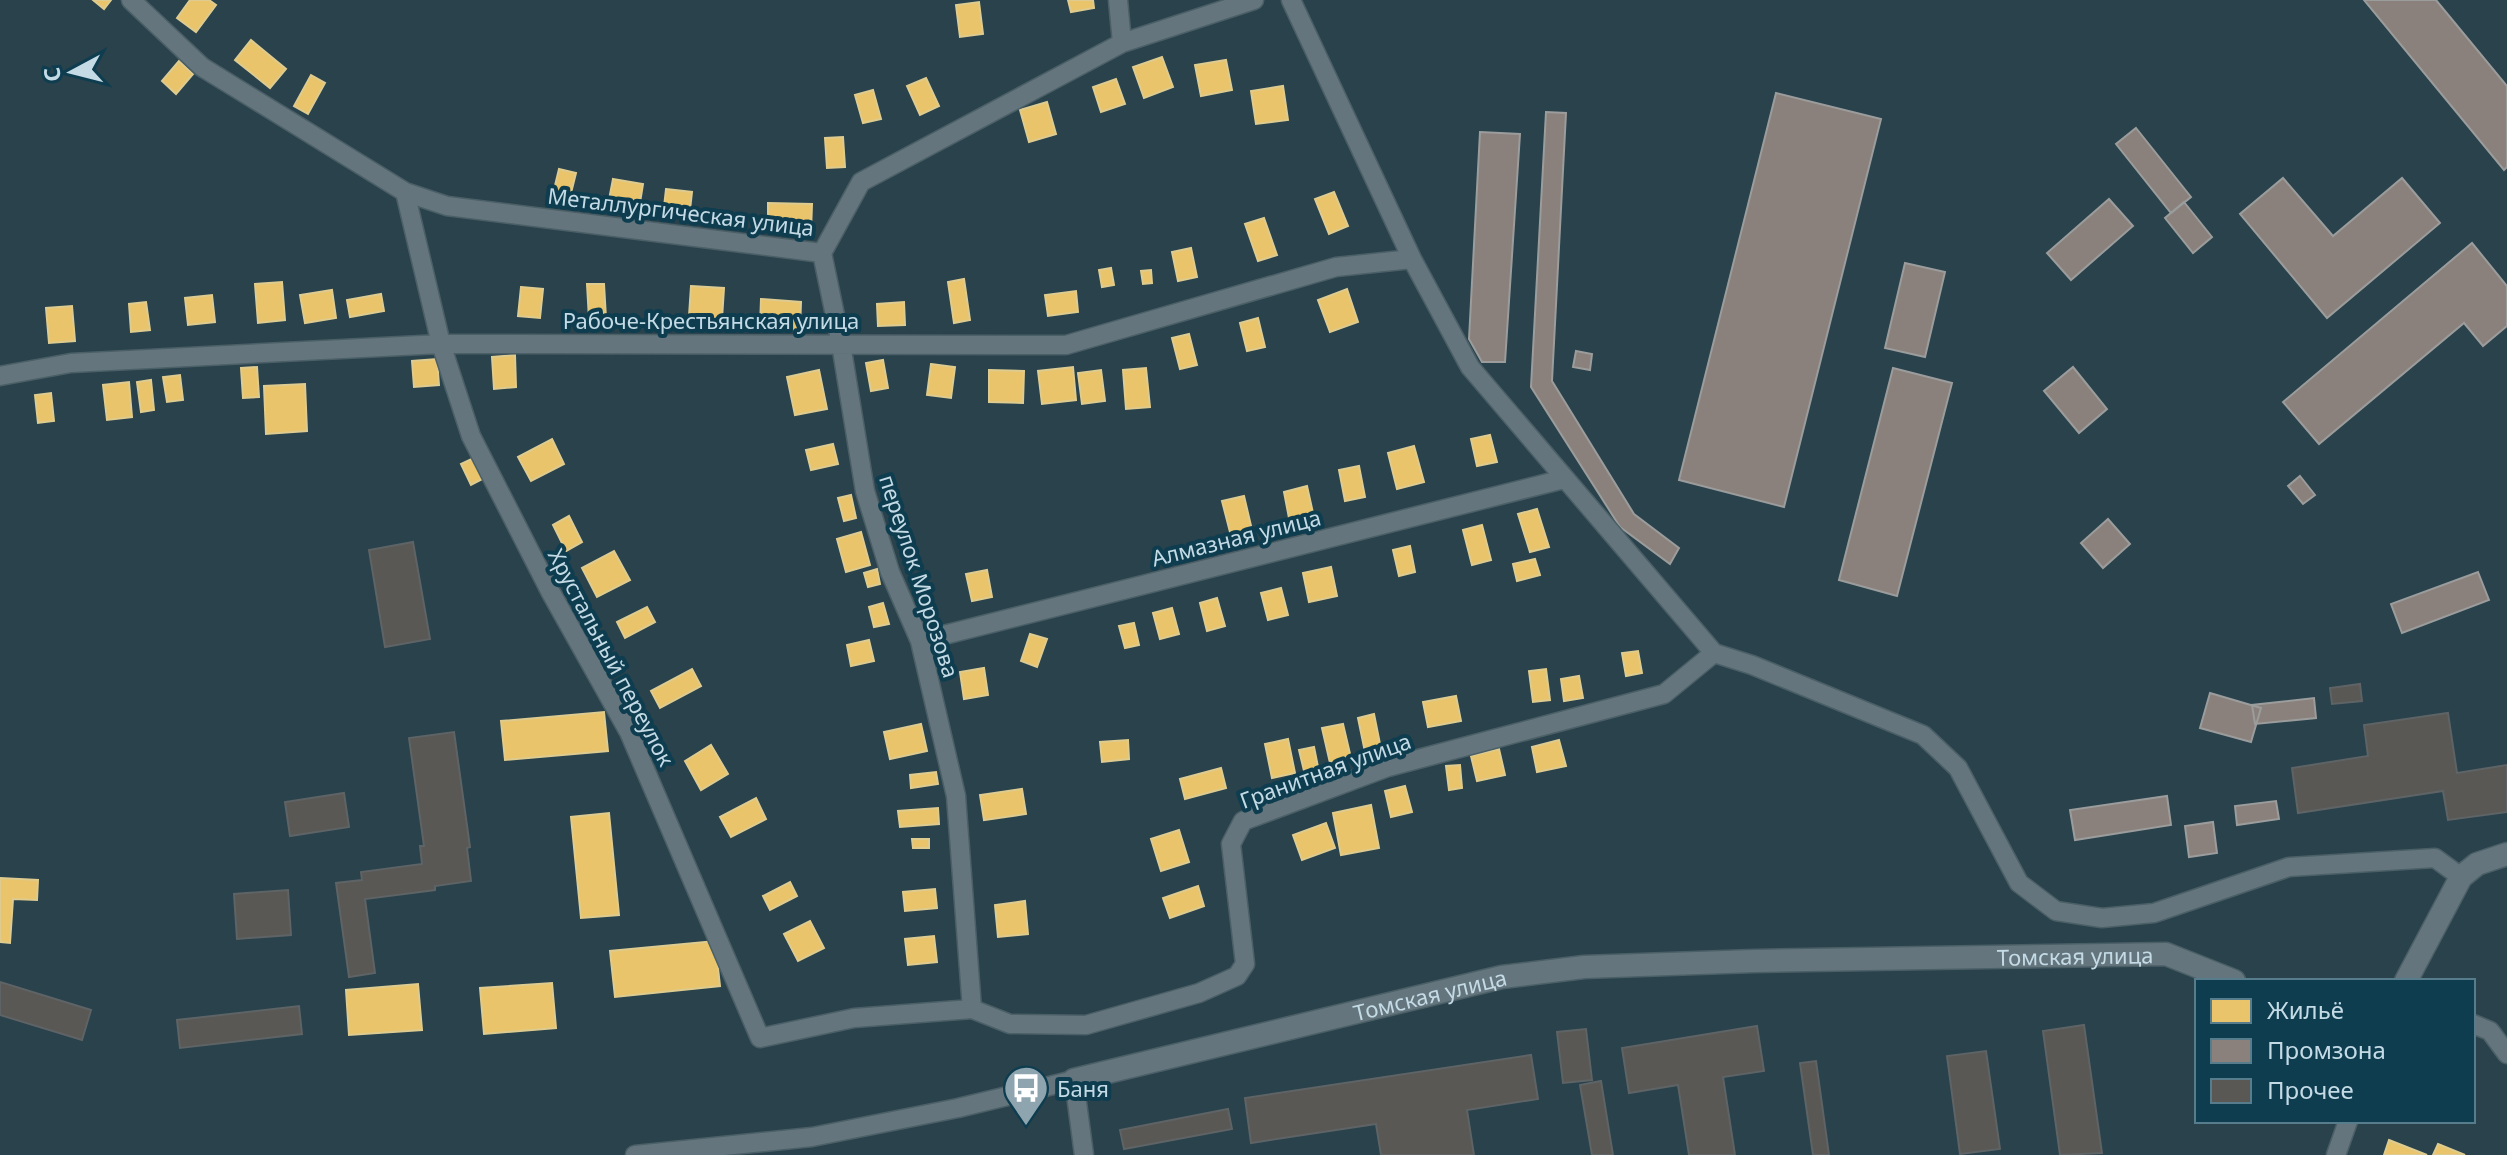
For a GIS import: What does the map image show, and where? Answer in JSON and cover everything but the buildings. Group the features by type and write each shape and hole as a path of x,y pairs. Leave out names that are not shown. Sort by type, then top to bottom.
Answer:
{"street":[{"name":"Металлургическая улица","path":"131,0 202,67 405,192 447,206 822,253 861,182 1122,43 1254,0"},
{"path":"1118,0 1122,43"},
{"path":"1291,0 1412,259 1470,367 1564,479 1714,653 1752,665 1923,735 1958,768 2019,883 2056,911 2102,918 2154,913 2289,867 2435,858 2461,877"},
{"name":"Хрустальный переулок","path":"405,192 441,344 471,436 550,591 629,732 760,1038"},
{"name":"переулок Морозова","path":"822,253 841,344 865,491 890,572 920,641 956,796 972,1009"},
{"name":"Рабоче-Крестьянская улица","path":"0,376 71,363 441,344 1066,345 1336,267 1412,259"},
{"name":"Алмазная улица","path":"920,641 1564,479"},
{"name":"Гранитная улица","path":"760,1038 854,1018 972,1009 1010,1024 1086,1025 1199,993 1237,976 1245,964 1231,844 1243,821 1388,767 1664,694 1714,653"},
{"path":"2407,979 2461,877 2477,864 2507,854"},
{"name":"Томская улица","path":"635,1155 812,1137 945,1111 1502,977 1584,967 1769,960 2166,954 2229,979"},
{"path":"2475,1025 2490,1031 2507,1054"},
{"path":"1074,1080 1084,1155"},
{"path":"2336,1155 2347,1123"}],"place":[{"name":"Баня","path":"1026,1127"}]}
